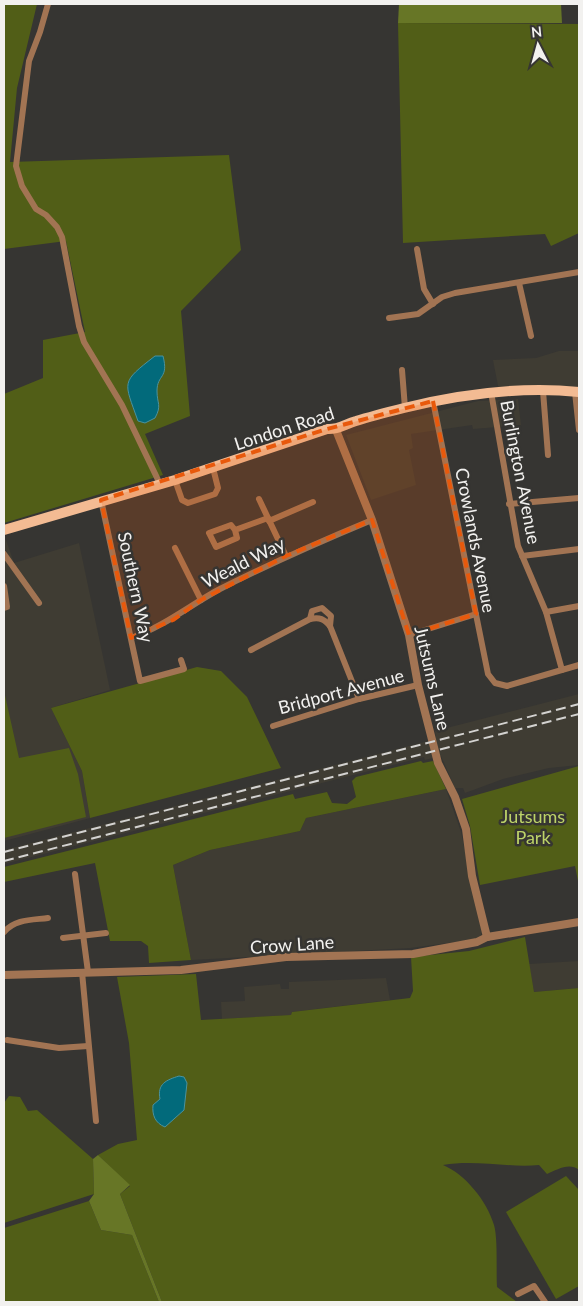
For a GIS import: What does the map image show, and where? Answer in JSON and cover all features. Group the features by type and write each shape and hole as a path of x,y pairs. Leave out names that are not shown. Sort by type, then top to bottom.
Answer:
{"main road":[{"name":"London Road","path":"4,530 175,480 327,429 336,430 355,421 433,401 491,392 577,392"}],"street":[{"path":"48,4 29,60 16,166 22,186 36,209 46,215 57,227 62,237 79,326 84,342 122,406 160,484"},
{"path":"417,249 424,289 433,304"},
{"path":"389,318 418,314 442,297 454,293 579,272"},
{"path":"520,282 531,336"},
{"path":"402,370 405,408"},
{"path":"542,391 548,455"},
{"name":"Burlington Avenue","path":"491,392 509,504 522,556 546,612 562,670"},
{"path":"577,392 579,430"},
{"name":"Crowlands Avenue","path":"433,401 488,674 494,683 507,686 562,670"},
{"name":"Jutsums Lane","path":"336,430 372,520 409,635 418,686 438,763 455,797 466,829 472,876 487,937"},
{"path":"175,480 182,500 188,503 215,494 218,488 213,468"},
{"path":"509,504 579,498"},
{"path":"259,499 286,556"},
{"name":"Southern Way","path":"102,500 140,681 184,669 181,660"},
{"path":"235,530 313,502"},
{"name":"Weald Way","path":"131,638 173,620 201,600 286,556 372,520"},
{"path":"175,548 201,600"},
{"path":"522,556 579,549"},
{"path":"4,554 39,602"},
{"path":"4,586 7,607 4,608"},
{"path":"546,612 579,606"},
{"path":"310,619 312,611 322,608 332,616 330,626"},
{"path":"409,635 476,614"},
{"path":"251,650 310,619 317,617 324,620 330,626 359,699"},
{"path":"562,670 579,665"},
{"name":"Bridport Avenue","path":"273,726 359,699 418,686"},
{"path":"75,874 83,936 88,1046 96,1121"},
{"path":"4,932 10,925 48,918"},
{"name":"Crow Lane","path":"4,975 181,970 286,957 413,954 476,942 487,937 579,922"},
{"path":"63,938 106,934"},
{"path":"7,1040 59,1048 88,1046"},
{"path":"518,1294 534,1286 544,1302"}],"highlighted area":[{"path":"433,401 476,614 409,635 372,520 286,556 201,600 173,620 131,638 101,500 327,429"}],"shaded area":[{"path":"559,351 579,351 579,392 499,391 493,360 536,358"},
{"path":"518,399 521,425 473,429 472,425 411,434 413,448 409,450 416,485 371,500 346,435 478,401"},
{"path":"4,540 6,540 14,563 79,543 110,690 51,708 82,771 90,818 4,841"},
{"path":"579,694 579,765 549,768 503,779 465,793 463,788 455,788 441,756 425,760 424,757 4,864 4,850 436,739 435,731"},
{"path":"446,789 461,832 482,933 479,939 410,948 191,960 173,865 210,850 300,831 306,818"},
{"path":"579,961 579,988 534,992 529,964"},
{"path":"386,978 390,1000 292,1012 291,1015 222,1019 221,1002 245,1001 244,987 280,984 281,989 289,989 289,982"}],"green space":[{"path":"4,4 37,4 17,88 10,162 229,155 241,250 181,311 190,416 145,434 163,475 4,523 4,394 43,378 43,340 85,332 66,241 4,249"},
{"path":"399,4 561,4 562,23 398,23"},
{"path":"398,23 579,24 579,233 551,246 545,234 403,243"},
{"path":"197,667 221,671 247,697 281,768 90,818 82,771 51,708"},
{"path":"4,691 19,758 69,748 78,774 86,817 4,838"},
{"path":"421,761 423,763 433,761 446,789 306,818 300,831 210,850 173,865 191,960 149,963 148,946 141,941 110,941 95,863 4,882 4,867 293,794 295,799 327,792 332,803 347,804 356,797 352,781 356,777"},
{"name":"Jutsums Park","path":"579,766 579,886 575,866 480,885 470,826 462,799"},
{"path":"525,937 534,992 579,988 579,1170 567,1167 547,1174 539,1165 455,1163 443,1165 459,1175 474,1189 491,1216 495,1231 497,1287 517,1302 162,1302 120,1194 130,1186 98,1155 118,1144 137,1140 129,1043 117,977 196,974 201,1020 291,1015 292,1012 410,998 413,991 411,957 469,951"},
{"path":"9,1096 20,1097 28,1111 37,1110 93,1159 94,1194 4,1223 4,1103"},
{"path":"98,1155 130,1185 120,1194 162,1302 159,1302 132,1235 101,1230 89,1201 94,1194 93,1159"},
{"path":"566,1176 579,1190 579,1286 556,1299 506,1212"},
{"path":"89,1201 101,1230 132,1235 159,1302 4,1302 4,1228"}],"water":[{"path":"155,356 163,356 165,369 158,386 159,407 157,414 155,418 145,423 138,421 130,398 128,384 136,372"},
{"path":"179,1076 184,1077 187,1083 184,1110 165,1127 155,1118 153,1105 160,1099 161,1086 170,1079"}],"railway":[{"path":"4,852 579,704"},
{"path":"4,861 579,714"}]}
